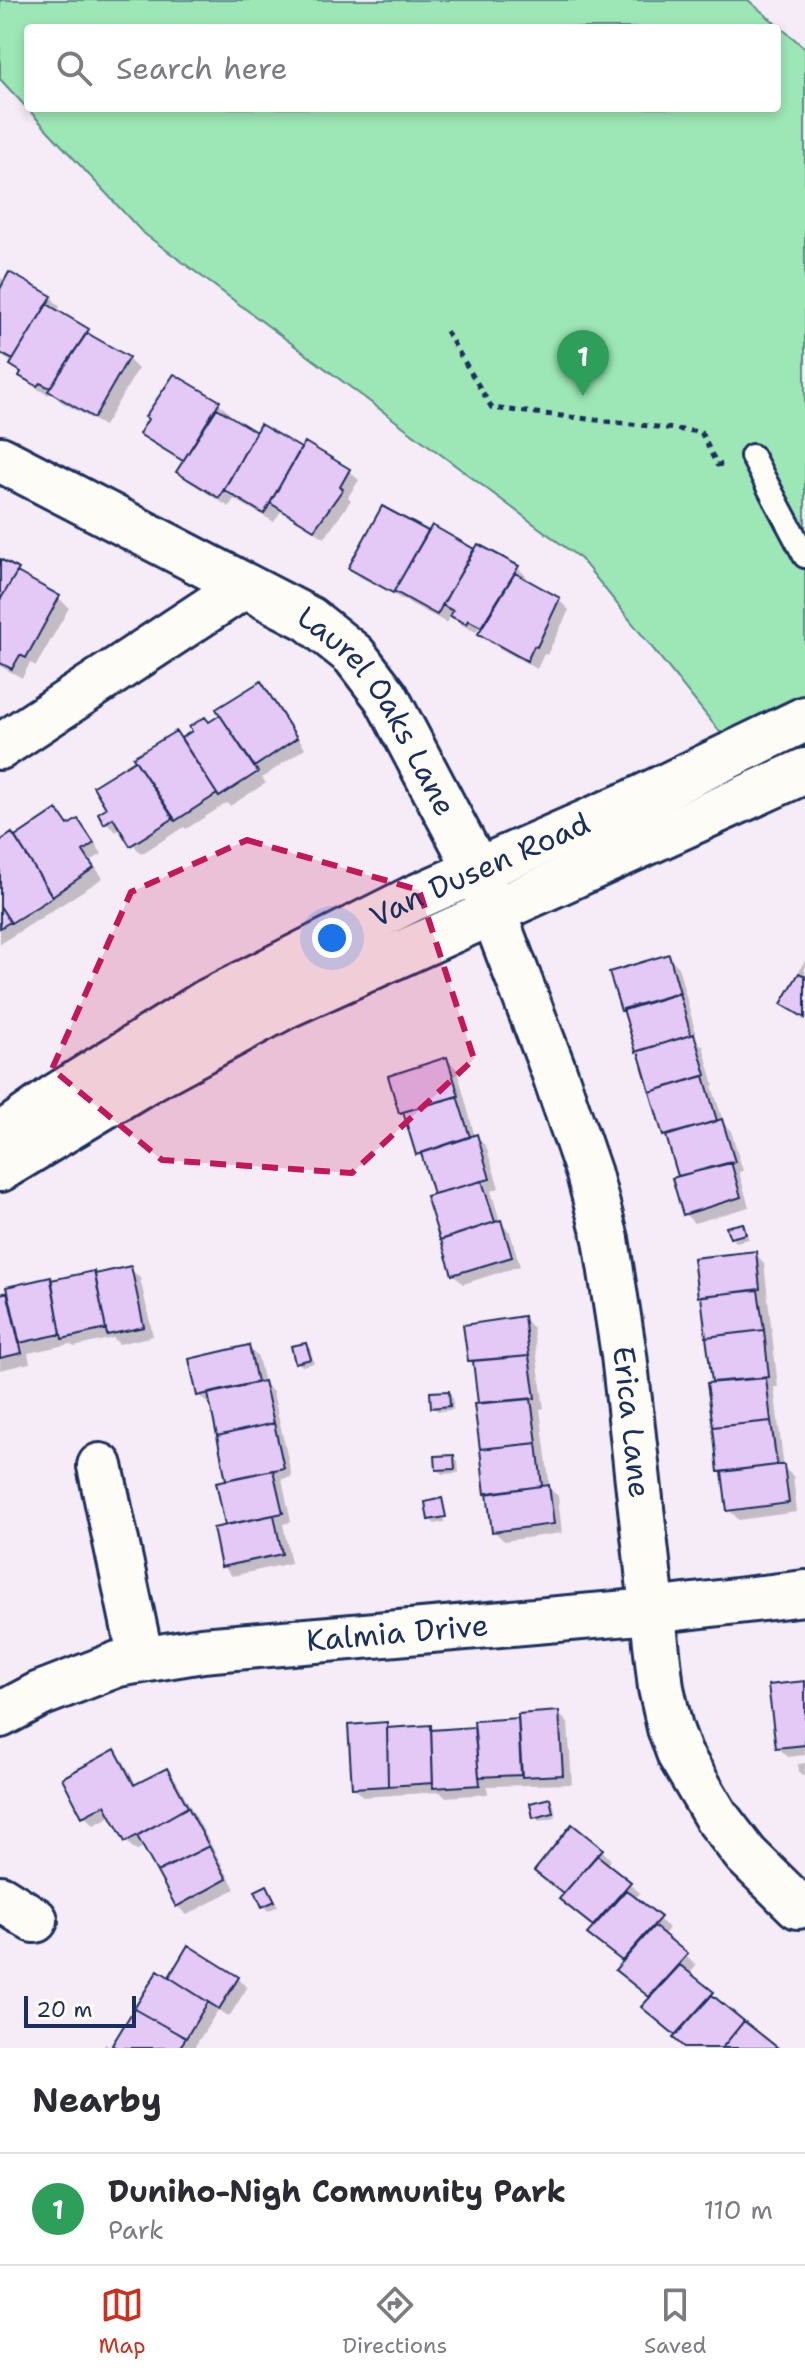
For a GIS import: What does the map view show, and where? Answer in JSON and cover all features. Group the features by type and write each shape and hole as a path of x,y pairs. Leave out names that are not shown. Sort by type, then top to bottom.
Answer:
{"street":[{"name":"Laurel Oaks Lane","path":"0,459 318,626 346,647 377,681 477,870 493,912"},
{"path":"0,747 244,586"},
{"name":"Van Dusen Road","path":"0,1136 55,1097 207,1002 412,899 631,803 805,719"},
{"name":"Van Dusen Road","path":"0,1169 151,1078 285,1006 805,771"},
{"name":"Erica Lane","path":"493,912 558,1084 589,1174 606,1239 624,1355 661,1688 670,1728 680,1755 716,1816 746,1855 798,1906"},
{"path":"100,1466 141,1659"},
{"name":"Kalmia Drive","path":"0,1715 82,1676 141,1659 202,1650 651,1611 805,1593"}],"lane":[{"path":"752,456 805,556"}],"path":[{"path":"446,331 492,408 701,432 717,465 752,456"}],"highlighted area":[{"path":"247,840 419,890 474,1059 352,1173 162,1160 52,1069 131,892"}],"green space":[{"path":"0,0 748,0 776,24 24,24 24,105 0,79"},
{"path":"781,28 805,48 805,721 736,752 581,559 142,232 31,112 781,112"}],"building":[{"path":"9,272 52,296 13,360 0,353 0,289"},
{"path":"47,304 89,329 50,388 40,383 37,386 19,376 21,372 10,365"},
{"path":"87,333 129,357 94,418 48,391"},
{"path":"174,374 220,401 183,461 139,434 148,419 145,417"},
{"path":"217,408 256,432 219,498 176,472"},
{"path":"260,424 301,448 264,514 224,490"},
{"path":"305,442 350,469 340,487 343,489 314,530 270,503"},
{"path":"382,506 428,531 393,593 348,568"},
{"path":"432,525 474,549 437,615 394,591"},
{"path":"478,544 519,566 481,627 450,616 453,611 442,605"},
{"path":"0,559 19,569 0,600"},
{"path":"17,572 60,596 26,658 20,655 12,669 0,663 0,600"},
{"path":"515,573 560,598 527,661 478,634"},
{"path":"261,681 297,738 254,767 216,709"},
{"path":"220,715 258,772 219,797 181,738 192,731 189,727 205,717 209,722"},
{"path":"176,731 217,794 175,821 133,757"},
{"path":"135,760 174,818 130,846 113,818 104,824 98,813 106,808 93,786"},
{"path":"57,809 68,825 78,819 94,843 83,851 94,868 52,896 15,837"},
{"path":"12,833 53,897 11,923 0,906 0,841"},
{"path":"0,906 10,922 0,928"},
{"path":"669,954 680,993 621,1011 609,972"},
{"path":"799,973 805,976 805,1018 781,1004"},
{"path":"679,993 691,1035 636,1052 623,1009"},
{"path":"694,1034 706,1075 650,1092 638,1051"},
{"path":"447,1057 459,1096 399,1113 388,1076"},
{"path":"704,1076 717,1121 663,1136 650,1092"},
{"path":"457,1096 470,1137 416,1155 403,1112"},
{"path":"722,1119 735,1162 678,1176 666,1136"},
{"path":"477,1134 490,1179 433,1194 421,1153"},
{"path":"731,1162 741,1197 683,1215 672,1178"},
{"path":"482,1181 495,1222 440,1240 426,1196"},
{"path":"501,1220 512,1257 452,1275 441,1240"},
{"path":"743,1223 746,1234 730,1238 726,1227"},
{"path":"756,1251 760,1289 698,1297 693,1258"},
{"path":"131,1266 144,1327 107,1335 95,1274"},
{"path":"94,1271 106,1329 62,1339 51,1280"},
{"path":"51,1277 61,1334 19,1343 6,1287"},
{"path":"758,1290 764,1330 706,1337 701,1296"},
{"path":"8,1292 22,1353 0,1358 0,1294"},
{"path":"524,1316 529,1356 468,1361 463,1325"},
{"path":"764,1330 769,1377 712,1382 706,1337"},
{"path":"306,1343 311,1359 295,1363 291,1346"},
{"path":"249,1345 257,1382 197,1396 189,1359"},
{"path":"529,1356 535,1398 478,1403 473,1361"},
{"path":"766,1378 771,1421 713,1427 707,1383"},
{"path":"264,1381 274,1423 217,1436 208,1394"},
{"path":"449,1391 450,1406 431,1408 430,1392"},
{"path":"531,1399 537,1443 480,1449 474,1404"},
{"path":"771,1421 777,1465 718,1472 713,1427"},
{"path":"274,1423 284,1468 226,1480 217,1436"},
{"path":"537,1443 542,1486 485,1494 480,1449"},
{"path":"454,1455 455,1469 436,1470 435,1456"},
{"path":"784,1465 789,1503 727,1511 722,1472"},
{"path":"273,1470 283,1513 225,1525 216,1482"},
{"path":"549,1485 554,1524 492,1532 487,1493"},
{"path":"442,1498 446,1517 428,1520 425,1502"},
{"path":"274,1515 282,1554 221,1567 213,1528"},
{"path":"805,1681 805,1745 776,1748 768,1685"},
{"path":"559,1711 563,1775 522,1777 518,1714"},
{"path":"518,1718 521,1775 479,1777 474,1721"},
{"path":"387,1722 388,1786 352,1788 348,1725"},
{"path":"431,1725 433,1783 388,1786 387,1728"},
{"path":"474,1727 480,1785 433,1788 431,1730"},
{"path":"115,1749 134,1785 167,1768 188,1807 125,1842 105,1805 82,1817 62,1778"},
{"path":"550,1798 553,1813 533,1818 530,1803"},
{"path":"188,1807 209,1846 157,1872 137,1836"},
{"path":"572,1824 603,1849 563,1894 534,1871"},
{"path":"209,1846 227,1879 176,1907 157,1872"},
{"path":"597,1855 631,1882 593,1926 559,1899"},
{"path":"267,1885 275,1901 262,1907 255,1891"},
{"path":"626,1890 661,1917 622,1961 587,1934"},
{"path":"654,1926 688,1954 649,1997 615,1970"},
{"path":"188,1945 239,1977 219,2009 169,1977"},
{"path":"680,1965 714,1992 675,2035 641,2007"},
{"path":"158,1970 208,2002 186,2038 134,2009"},
{"path":"712,1995 744,2021 722,2048 685,2048 673,2038"},
{"path":"134,2009 186,2038 179,2048 116,2048 112,2045"},
{"path":"744,2021 778,2048 722,2048"}],"place":[{"name":"Duniho-Nigh Community Park","path":"583,396"}]}
